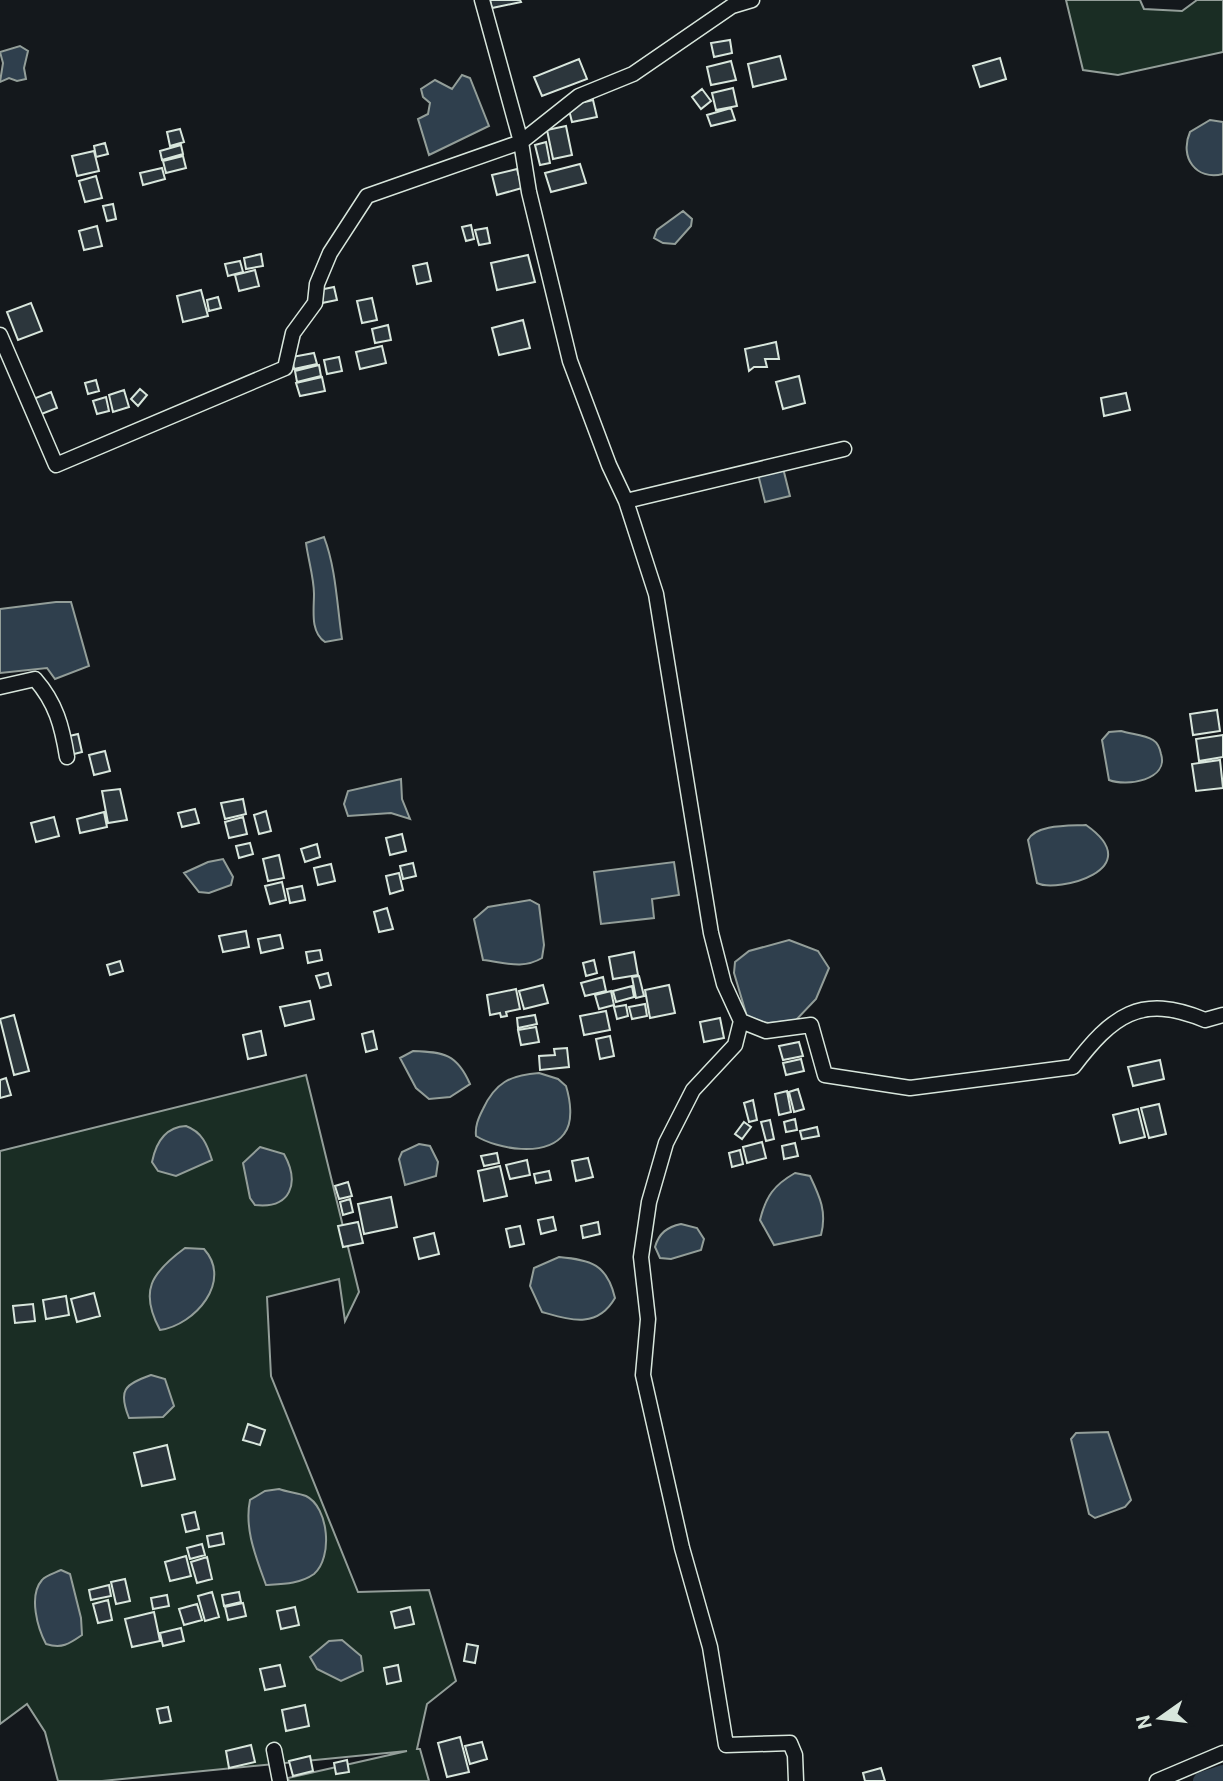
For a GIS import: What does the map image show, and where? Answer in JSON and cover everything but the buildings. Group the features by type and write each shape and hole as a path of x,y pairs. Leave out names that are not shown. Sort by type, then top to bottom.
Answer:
{"street":[{"path":"482,0 521,142 529,192 570,361 609,465 626,501 656,594 711,933 724,984 741,1021 735,1045 694,1090 666,1143 649,1202 641,1257 648,1319 643,1375 682,1548 710,1647 726,1745 790,1743 795,1755 796,1781"},
{"path":"0,335 57,465 285,368 293,333 315,303 317,284 330,253 368,196 521,142 579,96 633,75 732,6 752,0"},
{"path":"626,501 844,449"},
{"path":"0,687 35,679 52,698 63,730 67,757"},
{"path":"741,1021 766,1031 811,1025 825,1074 910,1088 1073,1067 1102,1030 1135,1010 1181,1010 1205,1020 1223,1015"},
{"path":"274,1750 281,1781"},
{"path":"1157,1781 1223,1753"}],"green space":[{"path":"1066,0 1140,0 1144,9 1182,11 1197,0 1223,0 1223,52 1118,75 1083,70"},
{"path":"306,1075 359,1292 345,1321 339,1279 267,1297 271,1376 358,1592 429,1590 456,1681 427,1704 417,1749 420,1749 429,1781 289,1781 288,1778 407,1751 102,1781 58,1781 45,1732 27,1704 0,1724 0,1151"}],"water":[{"path":"20,46 28,51 24,68 26,79 17,81 9,78 0,82 3,63 0,52"},
{"path":"462,75 470,78 489,126 429,155 418,119 428,114 430,103 423,97 421,89 435,80 452,89"},
{"path":"1210,120 1223,122 1223,174 1205,174 1192,165 1188,158 1187,141 1190,132"},
{"path":"683,211 692,219 691,226 675,244 663,243 654,238 657,230"},
{"path":"783,468 790,496 765,502 758,474"},
{"path":"324,537 334,574 342,639 325,642 315,627 314,588 306,543"},
{"path":"71,602 89,666 55,679 47,668 0,673 0,609"},
{"path":"1121,731 1155,741 1161,752 1162,763 1159,770 1135,782 1109,780 1102,740 1109,732"},
{"path":"401,779 402,799 410,819 391,813 348,816 344,804 348,791"},
{"path":"1086,825 1103,841 1108,854 1104,866 1093,875 1078,881 1047,885 1037,883 1028,840 1032,835 1046,828"},
{"path":"223,859 233,877 231,885 209,893 199,892 184,873 208,862"},
{"path":"674,862 679,895 652,899 654,918 601,924 594,872"},
{"path":"530,900 539,905 544,945 542,958 527,964 483,960 474,919 488,907"},
{"path":"789,940 818,951 829,968 816,999 796,1020 769,1023 748,1020 734,973 735,962 749,951"},
{"path":"413,1051 433,1052 448,1057 460,1066 470,1084 450,1097 429,1099 416,1088 400,1058"},
{"path":"539,1073 558,1079 566,1086 570,1104 569,1123 556,1142 534,1149 521,1149 496,1145 476,1136 480,1116 498,1087 512,1078"},
{"path":"186,1126 203,1139 212,1160 176,1176 158,1171 152,1162 159,1142 172,1129"},
{"path":"419,1144 430,1146 438,1162 436,1176 405,1185 399,1159 402,1152"},
{"path":"260,1147 284,1154 289,1165 289,1192 277,1203 255,1205 250,1198 243,1163"},
{"path":"795,1173 810,1176 817,1191 823,1212 821,1235 774,1245 760,1220 762,1212 772,1192"},
{"path":"681,1224 697,1228 704,1239 701,1250 671,1259 660,1258 655,1247 661,1234"},
{"path":"185,1248 204,1249 212,1261 212,1287 197,1311 186,1320 160,1330 150,1304 152,1284 164,1266"},
{"path":"559,1257 589,1262 602,1271 615,1298 608,1308 583,1320 542,1312 530,1286 534,1268"},
{"path":"151,1375 165,1379 174,1406 163,1417 129,1418 124,1401 126,1390 135,1382"},
{"path":"1108,1432 1131,1500 1125,1507 1095,1518 1089,1514 1071,1439 1076,1433"},
{"path":"279,1489 306,1496 314,1502 324,1521 326,1545 320,1567 314,1574 297,1582 266,1585 250,1532 250,1500 265,1491"},
{"path":"61,1570 70,1574 81,1618 82,1635 57,1646 46,1644 40,1630 35,1603 42,1580"},
{"path":"342,1640 361,1656 363,1671 341,1681 317,1669 310,1657 329,1641"}],"waterway":[{"path":"1202,1781 1223,1774"}]}
